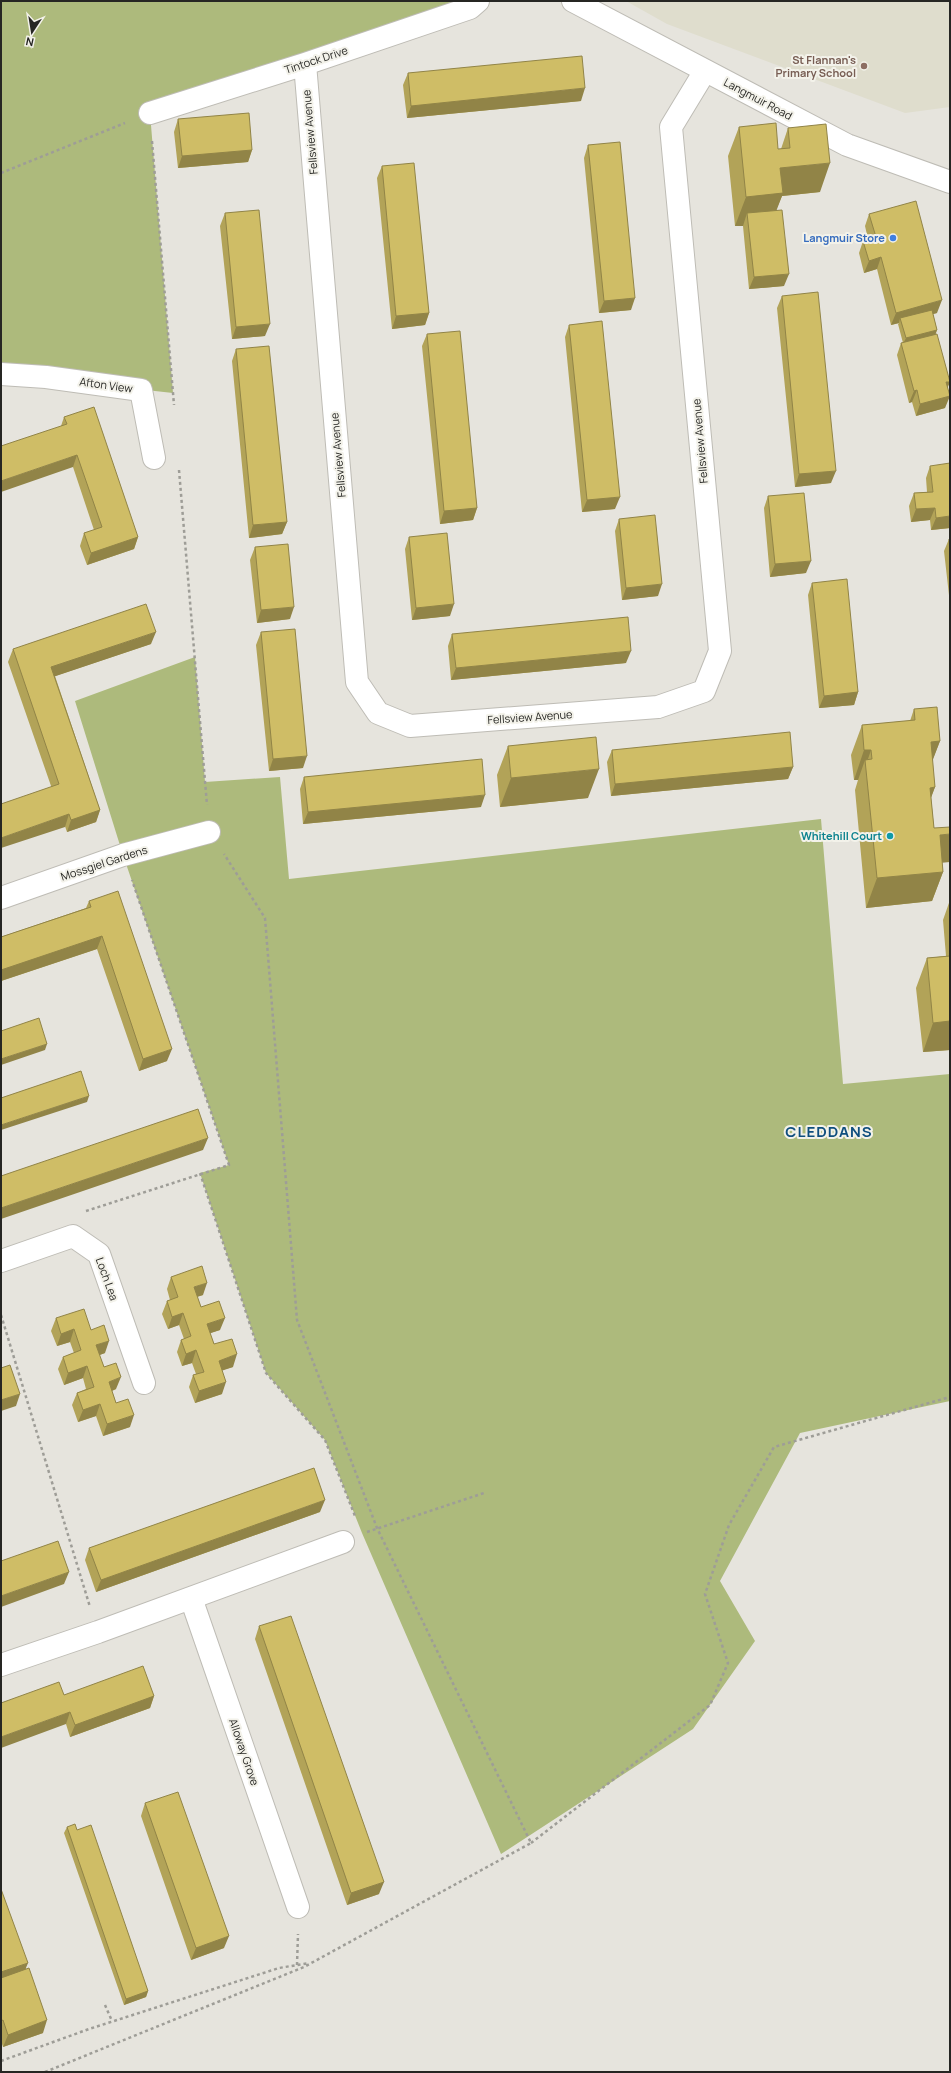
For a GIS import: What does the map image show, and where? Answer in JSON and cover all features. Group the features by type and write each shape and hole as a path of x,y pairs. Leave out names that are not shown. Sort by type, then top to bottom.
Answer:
{"street":[{"name":"Tintock Drive","path":"150,113 305,64 470,8 478,1"},
{"name":"Langmuir Road","path":"573,1 847,145 950,182"},
{"name":"Fellsview Avenue","path":"305,64 357,682 378,713 410,726 658,707 704,691 720,651 671,127 705,71"},
{"name":"Afton View","path":"1,374 46,377 141,390 154,458"},
{"name":"Mossgiel Gardens","path":"1,898 123,855 209,832"},
{"path":"1,1261 74,1236"},
{"name":"Loch Lea","path":"74,1236 99,1254 144,1383"},
{"path":"1,1665 98,1632 352,1538"},
{"name":"Alloway Grove","path":"190,1598 298,1907"}],"path":[{"path":"209,832 265,918 297,1320 377,1528 532,1843"},
{"path":"74,1236 86,1211 200,1173 229,1165 123,855"},
{"path":"200,1173 266,1373 325,1440 352,1538 377,1528 484,1493"},
{"path":"1,1315 98,1632"},
{"path":"45,2072 312,1963 532,1843 710,1705 728,1663 705,1594 729,1525 774,1447 950,1397"},
{"path":"1,2061 112,2021 279,1968 312,1963"},
{"path":"105,2005 112,2021"}],"shaded area":[{"name":"St Flannan's Primary School","path":"626,1 950,1 950,107 905,113 667,24"}],"green space":[{"path":"1,1 478,1 150,113 173,393 1,374"},
{"path":"195,657 205,782 280,777 289,879 821,819 843,1084 950,1074 950,1401 800,1433 720,1581 755,1641 693,1729 501,1854 362,1533 325,1440 266,1373 200,1173 229,1165 123,855 75,701"}],"building":[{"path":"582,56 585,88 411,106 408,73"},
{"path":"249,113 252,150 182,156 178,119"},
{"path":"776,123 778,149 790,148 788,128 826,124 830,163 780,168 783,193 746,197 739,127"},
{"path":"620,142 635,298 604,301 588,145"},
{"path":"414,163 429,313 396,316 382,166"},
{"path":"916,201 942,300 896,313 881,257 869,261 863,241 876,237 869,214"},
{"path":"259,210 270,324 236,327 225,213"},
{"path":"782,210 789,274 754,277 747,213"},
{"path":"818,292 836,471 799,474 782,296"},
{"path":"932,310 937,330 906,338 900,318"},
{"path":"602,321 620,497 587,500 569,325"},
{"path":"460,331 477,508 444,511 427,334"},
{"path":"937,334 950,382 946,382 950,396 920,404 917,390 914,391 901,343"},
{"path":"269,346 287,522 253,525 236,349"},
{"path":"94,407 138,537 91,553 84,533 102,527 77,455 1,481 1,446 67,424 64,417"},
{"path":"950,463 950,516 936,518 935,508 916,509 914,493 933,492 930,466"},
{"path":"804,493 811,561 775,564 768,496"},
{"path":"655,515 662,584 626,588 619,519"},
{"path":"447,533 454,604 416,608 409,537"},
{"path":"288,544 294,607 261,610 255,547"},
{"path":"847,579 858,692 824,696 812,583"},
{"path":"146,604 156,632 51,667 100,810 71,820 69,814 1,838 1,804 59,784 13,649"},
{"path":"628,617 631,651 456,668 452,634"},
{"path":"295,629 307,756 273,759 261,632"},
{"name":"Whitehill Court","path":"937,707 940,741 931,742 935,787 930,788 934,828 950,827 950,834 940,835 943,872 877,878 865,760 872,759 871,750 864,750 862,725 915,720 914,709"},
{"path":"790,732 793,767 615,784 612,750"},
{"path":"596,737 599,769 511,778 508,746"},
{"path":"482,759 485,795 308,812 304,777"},
{"path":"118,891 172,1049 143,1059 102,936 1,970 1,937 91,907 89,901"},
{"path":"950,956 950,1021 933,1023 927,958"},
{"path":"39,1018 47,1044 1,1059 1,1031"},
{"path":"81,1071 89,1096 1,1125 1,1098"},
{"path":"198,1109 208,1138 1,1208 1,1176"},
{"path":"202,1266 207,1283 194,1287 201,1307 219,1301 225,1318 207,1324 214,1344 232,1339 237,1354 219,1361 226,1382 199,1391 193,1375 204,1372 196,1350 186,1354 181,1340 191,1336 183,1313 172,1317 167,1301 178,1297 171,1277"},
{"path":"84,1309 91,1330 104,1325 109,1341 96,1345 104,1367 116,1363 121,1377 109,1382 116,1403 128,1399 134,1415 107,1424 100,1404 83,1410 77,1393 94,1387 87,1366 68,1373 63,1357 81,1350 74,1329 61,1334 56,1318"},
{"path":"10,1365 20,1394 1,1400 1,1368"},
{"path":"314,1468 325,1500 101,1580 89,1548"},
{"path":"58,1541 69,1572 1,1596 1,1561"},
{"path":"291,1616 384,1882 351,1893 259,1626"},
{"path":"143,1666 154,1696 75,1725 70,1712 1,1737 1,1703 59,1682 64,1695"},
{"path":"178,1792 229,1936 196,1948 145,1803"},
{"path":"75,1824 77,1830 91,1825 148,1991 126,1999 67,1827"},
{"path":"1,1889 28,1963 1,1972"},
{"path":"29,1968 47,2020 8,2035 3,2020 1,2021 1,1978"}],"place":[{"name":"St Flannan's Primary School","path":"864,66"},
{"name":"Langmuir Store","path":"893,238"},
{"name":"Whitehill Court","path":"890,836"}],"district":[{"name":"CLEDDANS","path":"829,1132"}]}
